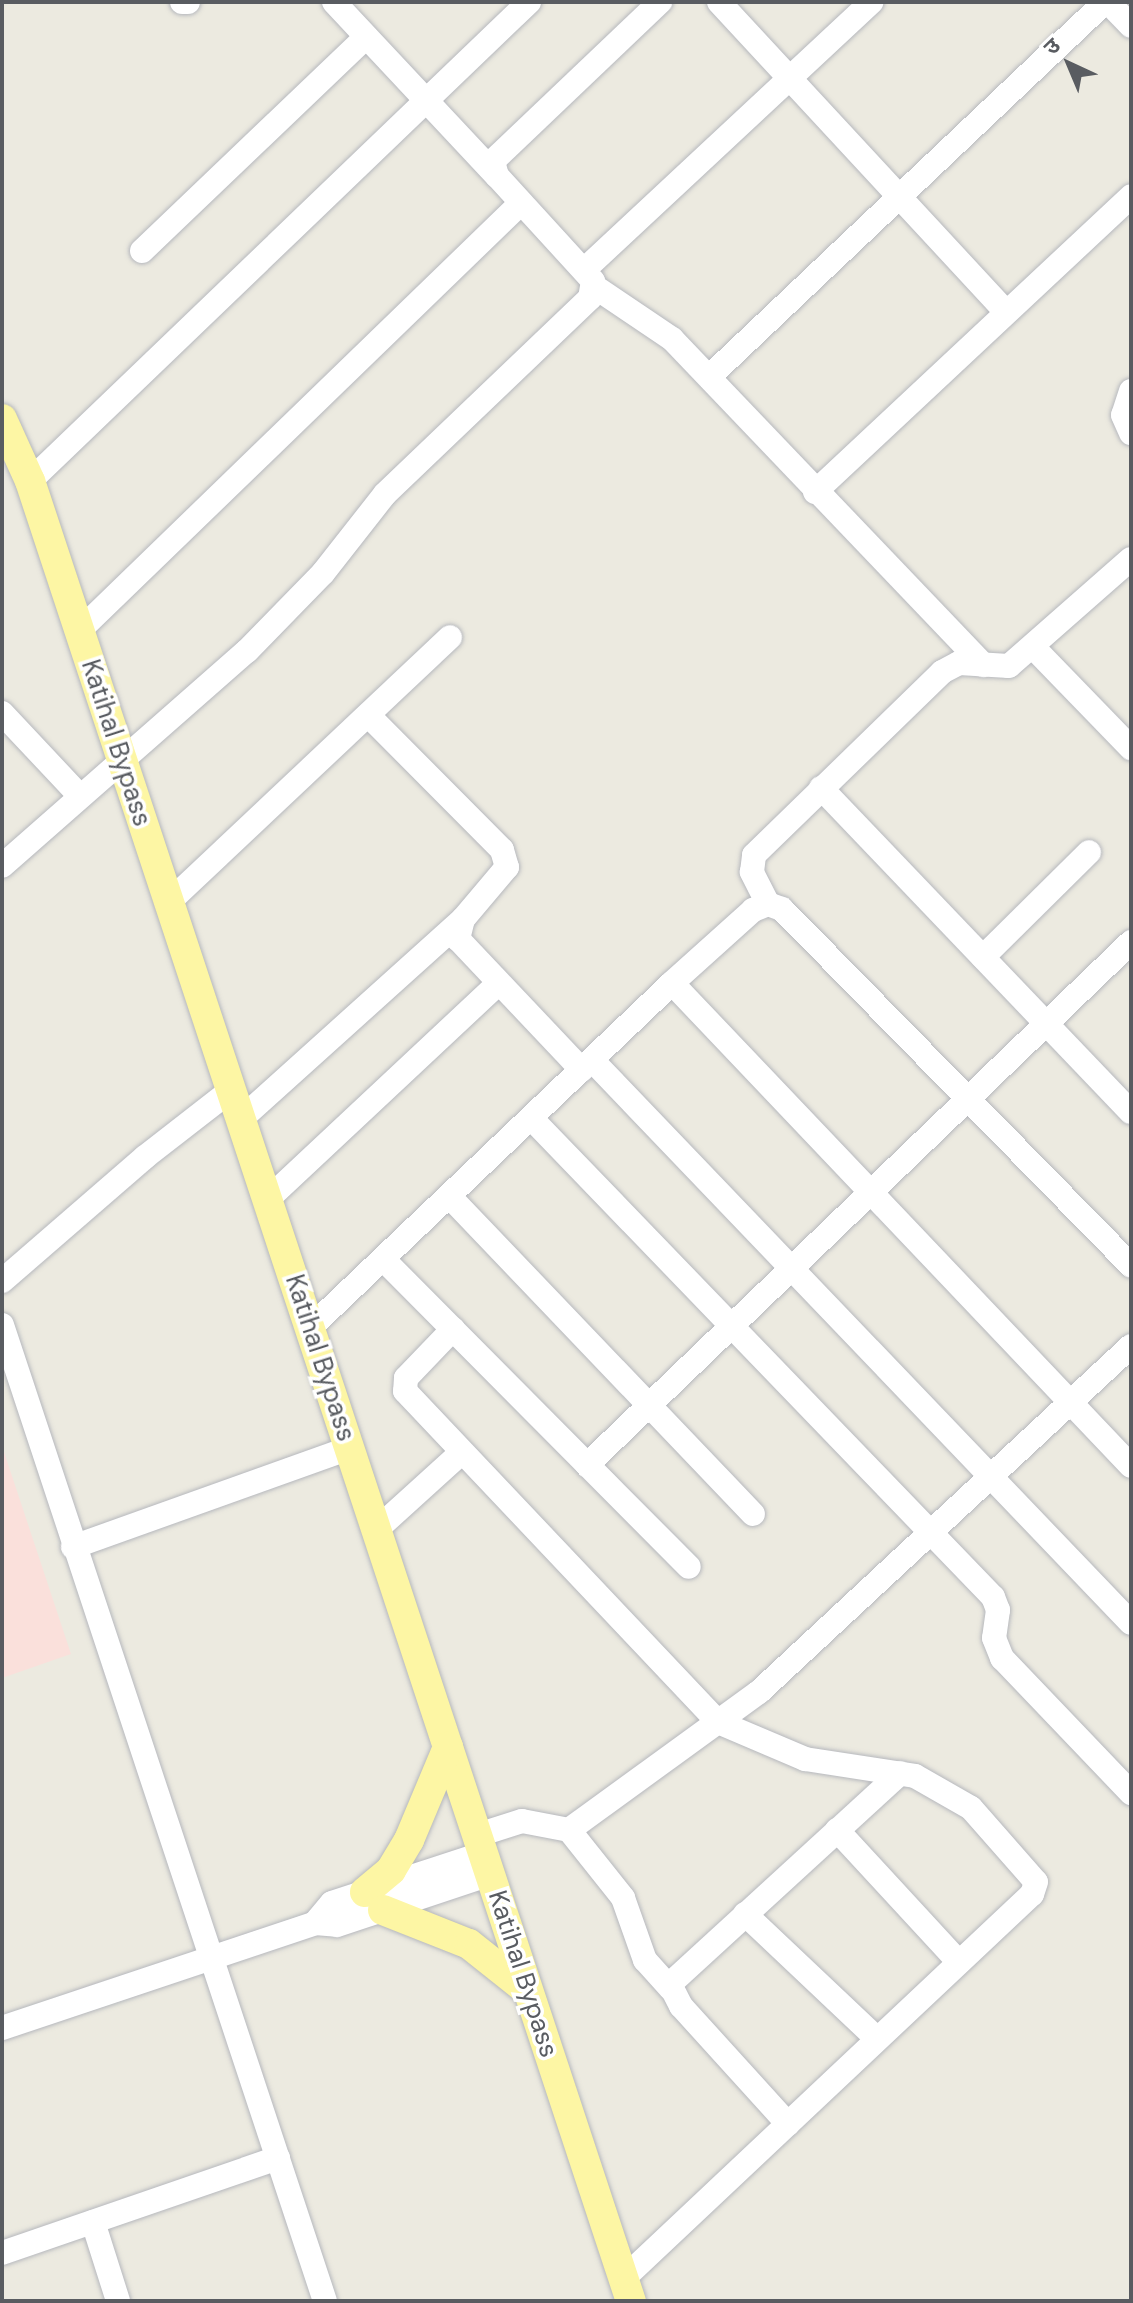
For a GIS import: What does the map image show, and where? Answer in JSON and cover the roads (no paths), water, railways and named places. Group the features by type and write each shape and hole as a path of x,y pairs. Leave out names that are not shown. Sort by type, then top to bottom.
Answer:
{"main road":[{"name":"Katihal Bypass","path":"2,419 30,481 627,2290"},
{"path":"448,1747 409,1840 374,1901 469,1944 528,1991"}],"street":[{"path":"30,481 529,2"},
{"path":"497,176 493,161 504,146 660,2"},
{"path":"719,2 792,76 1006,312"},
{"path":"2,866 274,624 323,573 385,494 566,325 589,278 871,2"},
{"path":"709,377 1106,2 1131,26"},
{"path":"344,5 366,37 589,278 656,325 709,377 815,492 983,665"},
{"path":"142,251 366,37"},
{"path":"815,492 1131,196"},
{"path":"79,631 521,203"},
{"path":"1131,391 1123,415 1131,433"},
{"path":"768,904 752,872 754,855 942,672 959,663 1009,666 1130,563"},
{"path":"169,902 450,637"},
{"path":"1033,647 1131,748"},
{"path":"2,713 79,795"},
{"path":"241,1119 463,919 505,871 506,857 368,715"},
{"path":"821,788 1131,1112"},
{"path":"983,957 1089,852"},
{"path":"310,1328 385,1261 672,983 753,910 768,904 782,909 1131,1266"},
{"path":"463,919 458,939 499,983 587,1065 792,1270 1131,1623"},
{"path":"587,1465 1131,942"},
{"path":"268,1199 499,983"},
{"path":"672,983 869,1194 1131,1466"},
{"path":"2,1281 145,1157 231,1090"},
{"path":"532,1119 735,1326 998,1604 994,1638 1002,1658 1131,1793"},
{"path":"451,1198 753,1514"},
{"path":"385,1261 689,1567"},
{"path":"2,1325 325,2301"},
{"path":"453,1329 402,1385 461,1453 718,1722 805,1759 915,1776 971,1808 1034,1876 1032,1894 788,2124 627,2290"},
{"path":"569,1830 759,1692 932,1535 1131,1346"},
{"path":"73,1547 349,1448"},
{"path":"376,1530 461,1453"},
{"path":"670,1988 745,1914 900,1773"},
{"path":"2,2028 315,1923 332,1903 374,1901 484,1854 522,1821 569,1830 623,1898 645,1960 788,2124"},
{"path":"837,1830 959,1962"},
{"path":"745,1914 877,2039"},
{"path":"2,2253 278,2158"},
{"path":"93,2222 118,2301"}]}
